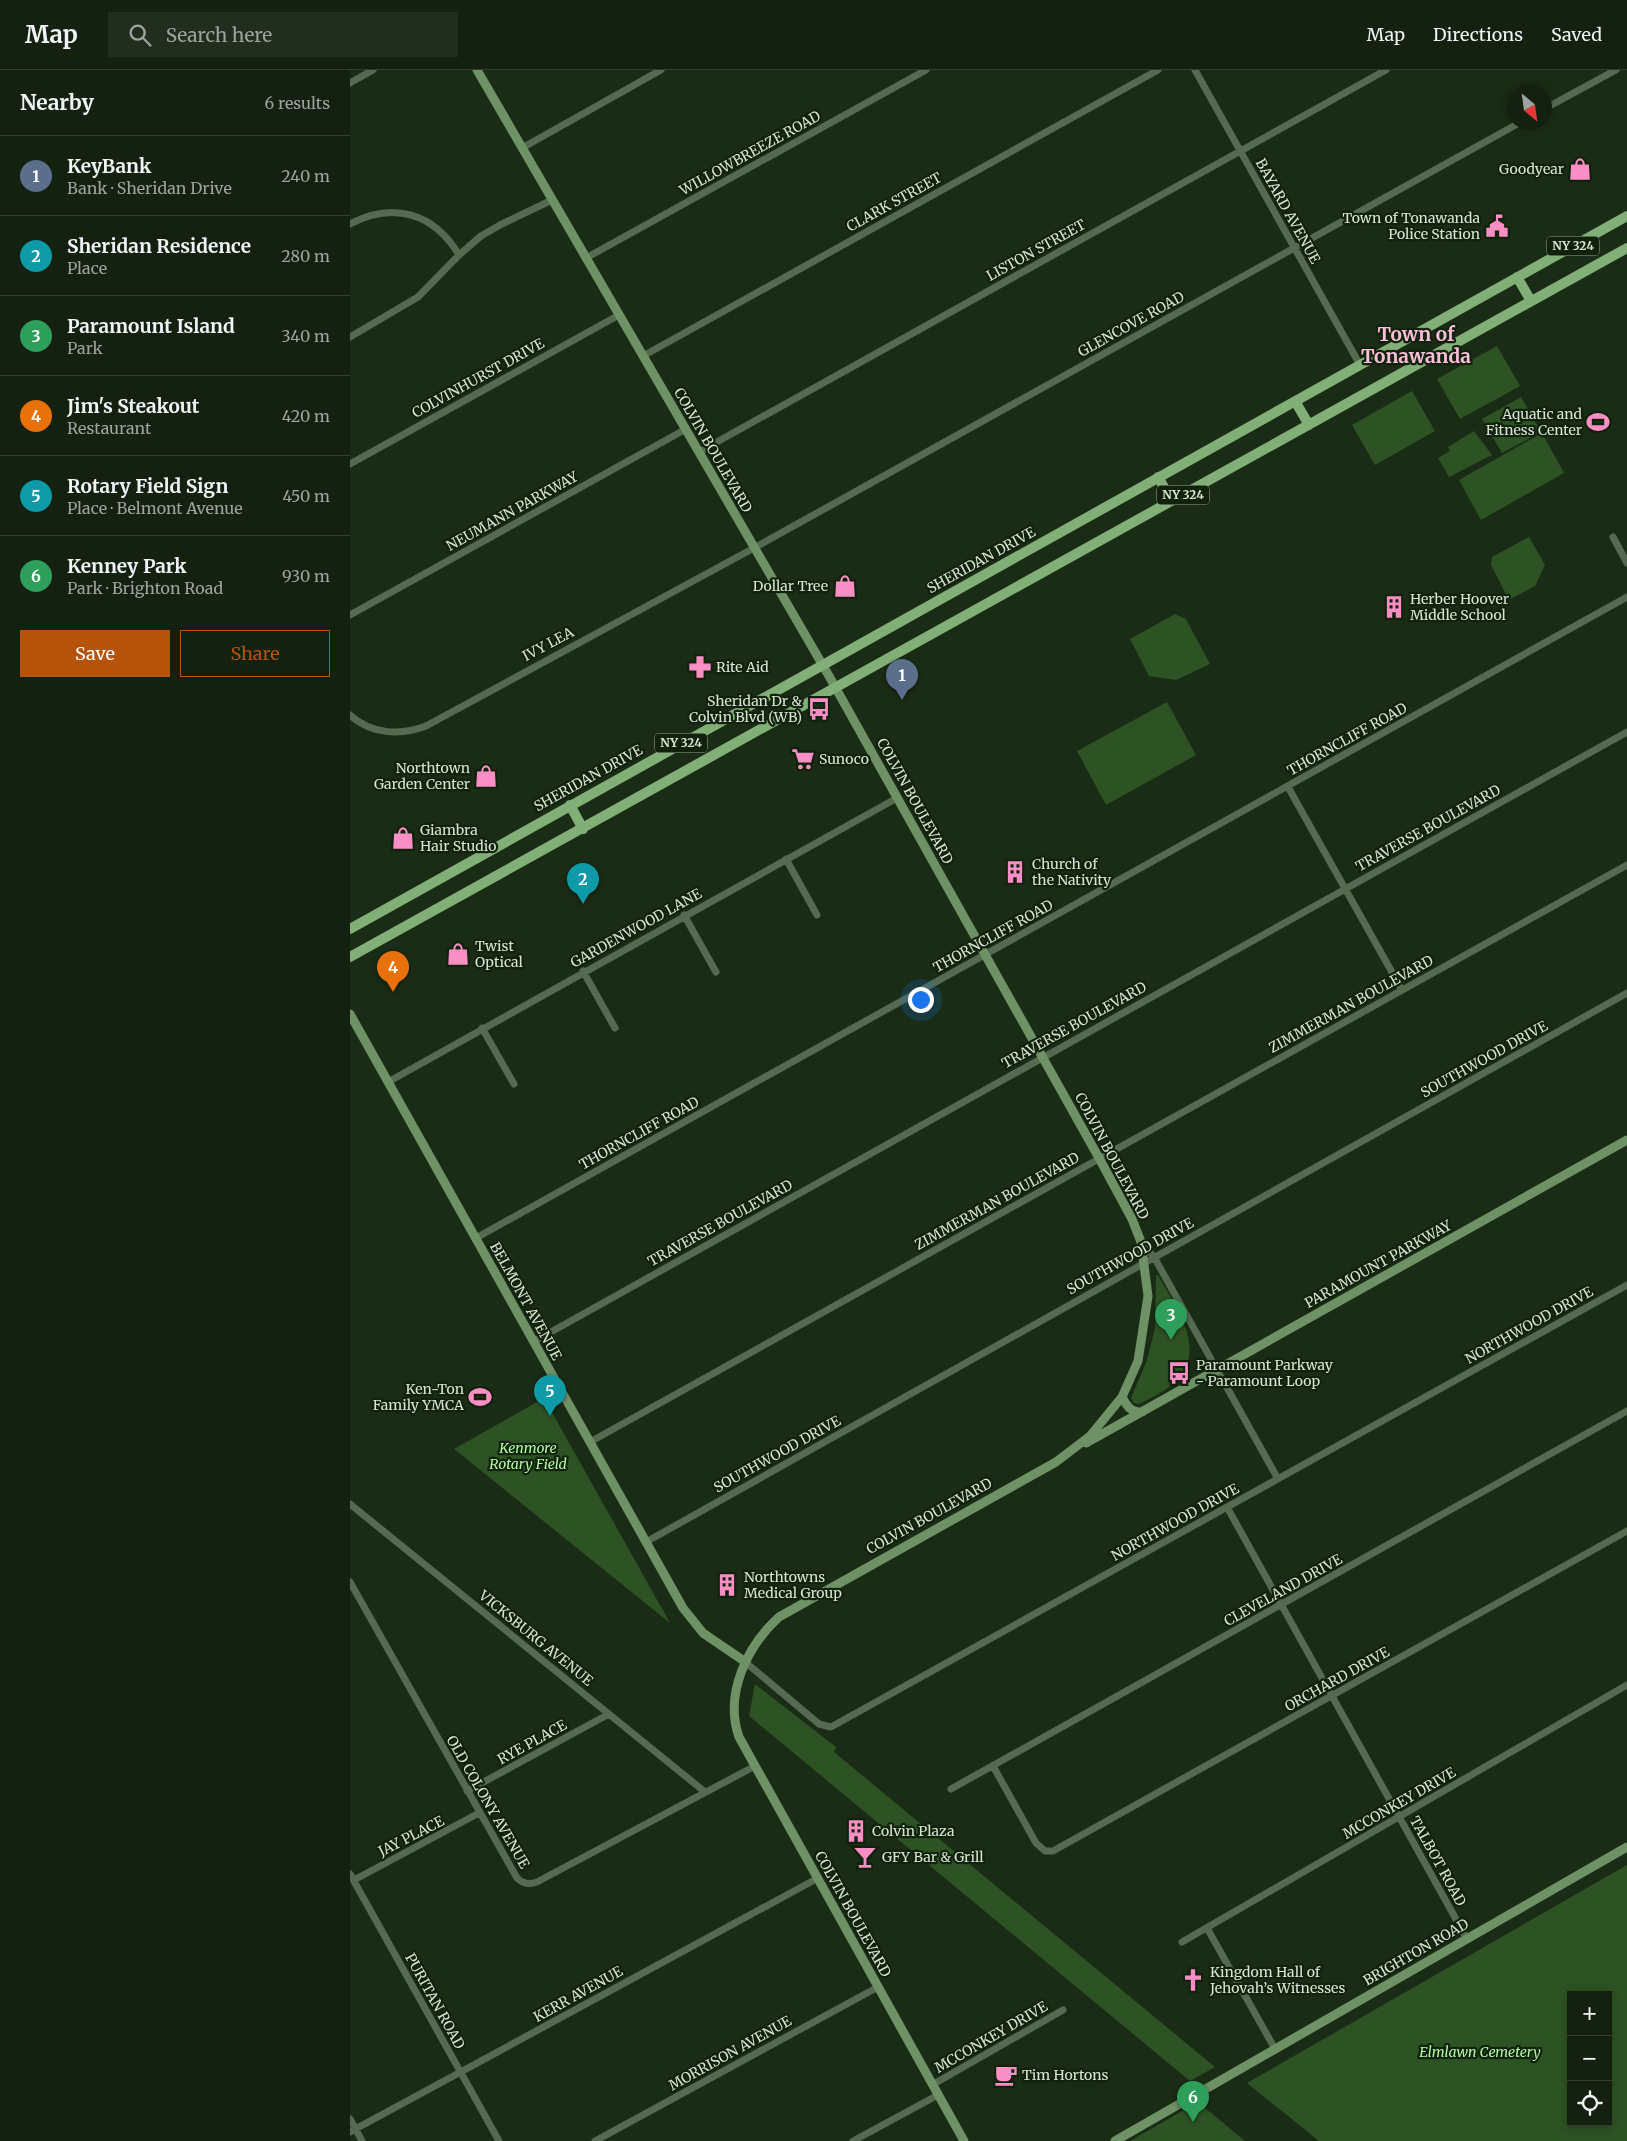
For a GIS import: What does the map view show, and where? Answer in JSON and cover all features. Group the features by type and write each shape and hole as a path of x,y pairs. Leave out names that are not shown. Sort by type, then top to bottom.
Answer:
{"main road":[{"name":"SHERIDAN DRIVE","path":"350,929 570,804 1627,216"},
{"name":"NY 324","path":"350,957 1627,248"},
{"path":"1517,277 1531,301"},
{"path":"1295,401 1310,425"},
{"path":"1158,477 1172,502"},
{"path":"570,804 583,829"}],"street":[{"path":"350,83 373,70"},
{"name":"COLVIN BOULEVARD","path":"477,70 836,688 1099,1158 1132,1219 1141,1242 1148,1296 1138,1362 1122,1397 1090,1436 1072,1451 790,1609 763,1633 744,1662 735,1700 734,1718 739,1737 964,2141"},
{"path":"522,148 662,70"},
{"name":"WILLOWBREEZE ROAD","path":"586,258 926,70"},
{"name":"CLARK STREET","path":"643,356 1158,70"},
{"name":"BAYARD AVENUE","path":"1195,70 1360,365"},
{"name":"LISTON STREET","path":"699,452 1386,70"},
{"path":"1552,106 1616,70"},
{"name":"GLENCOVE ROAD","path":"754,548 1507,130"},
{"path":"350,337 418,297 458,255 500,224 552,200"},
{"path":"350,224 374,214 387,212 410,214 428,222 444,234 458,255"},
{"name":"COLVINHURST DRIVE","path":"350,464 619,315"},
{"name":"NEUMANN PARKWAY","path":"350,615 686,429"},
{"path":"1613,537 1627,563"},
{"name":"IVY LEA","path":"350,715 371,728 391,732 403,732 426,726 754,548"},
{"name":"THORNCLIFF ROAD","path":"476,1238 1627,597"},
{"name":"TRAVERSE BOULEVARD","path":"534,1342 1627,732"},
{"path":"1288,786 1402,990"},
{"name":"GARDENWOOD LANE","path":"388,1082 583,971 897,798"},
{"path":"786,859 817,915"},
{"name":"ZIMMERMAN BOULEVARD","path":"590,1442 1627,865"},
{"path":"684,916 716,972"},
{"path":"583,971 615,1028"},
{"name":"SOUTHWOOD DRIVE","path":"646,1542 1627,993"},
{"name":"BELMONT AVENUE","path":"350,1014 683,1608 696,1626 744,1662"},
{"path":"482,1028 514,1084"},
{"name":"PARAMOUNT PARKWAY","path":"1072,1451 1627,1140"},
{"path":"1141,1242 1154,1256 1278,1479"},
{"name":"NORTHWOOD DRIVE","path":"744,1662 819,1724 832,1727 1627,1285"},
{"path":"1122,1397 1128,1408 1134,1412 1142,1412"},
{"name":"CLEVELAND DRIVE","path":"950,1789 1627,1411"},
{"name":"VICKSBURG AVENUE","path":"350,1504 705,1792"},
{"name":"TALBOT ROAD","path":"1228,1507 1466,1939"},
{"name":"ORCHARD DRIVE","path":"993,1766 1036,1843 1045,1851 1050,1852 1627,1531"},
{"name":"OLD COLONY AVENUE","path":"350,1582 517,1878 526,1884 532,1884 755,1766"},
{"name":"MCCONKEY DRIVE","path":"1182,1942 1627,1685"},
{"name":"RYE PLACE","path":"467,1792 609,1714"},
{"name":"JAY PLACE","path":"352,1877 480,1813"},
{"name":"BRIGHTON ROAD","path":"1115,2141 1627,1847"},
{"name":"PURITAN ROAD","path":"352,1877 499,2141"},
{"name":"KERR AVENUE","path":"353,2130 818,1878"},
{"path":"1207,1928 1275,2050"},
{"name":"MORRISON AVENUE","path":"595,2141 878,1987"},
{"name":"MCCONKEY DRIVE","path":"932,2085 1063,2010"},
{"path":"853,2141 938,2095"},
{"path":"350,2119 353,2130 362,2141"}],"green space":[{"path":"1497,346 1520,386 1460,419 1437,379"},
{"path":"1412,391 1435,431 1375,465 1352,425"},
{"path":"1521,397 1541,432 1502,453 1482,419"},
{"path":"1474,431 1492,455 1449,477 1438,458 1450,451 1448,447"},
{"path":"1542,433 1564,473 1481,520 1459,480"},
{"path":"1529,537 1545,565 1535,586 1509,600 1491,565 1492,557"},
{"path":"1175,614 1186,619 1210,664 1176,680 1149,676 1130,639"},
{"path":"1167,702 1196,755 1106,805 1077,751"},
{"path":"1156,1275 1158,1275 1174,1302 1187,1332 1189,1346 1188,1361 1182,1374 1169,1387 1139,1404 1134,1403 1131,1398 1147,1360 1155,1328"},
{"name":"Kenmore Rotary Field","path":"544,1398 670,1623 454,1449"},
{"path":"755,1684 836,1747 834,1752 1215,2067 1190,2081 749,1716"},
{"name":"Elmlawn Cemetery","path":"1627,1865 1627,2141 1319,2141 1247,2083"},
{"path":"1198,2102 1245,2141 1130,2141"}],"place":[{"name":"Goodyear","path":"1580,169"},
{"name":"Town of Tonawanda Police Station","path":"1497,226"},
{"name":"Aquatic and Fitness Center","path":"1598,422"},
{"name":"Dollar Tree","path":"845,586"},
{"name":"Herber Hoover Middle School","path":"1394,607"},
{"name":"Rite Aid","path":"700,667"},
{"name":"KeyBank","path":"902,700"},
{"name":"Sheridan Dr & Colvin Blvd (WB)","path":"819,709"},
{"name":"Sunoco","path":"803,759"},
{"name":"Northtown Garden Center","path":"486,776"},
{"name":"Giambra Hair Studio","path":"403,838"},
{"name":"Church of the Nativity","path":"1015,872"},
{"name":"Sheridan Residence","path":"583,904"},
{"name":"Twist Optical","path":"458,954"},
{"name":"Jim's Steakout","path":"393,992"},
{"name":"Paramount Island","path":"1171,1340"},
{"name":"Paramount Parkway - Paramount Loop","path":"1179,1373"},
{"name":"Ken-Ton Family YMCA","path":"480,1397"},
{"name":"Rotary Field Sign","path":"550,1416"},
{"name":"Northtowns Medical Group","path":"727,1585"},
{"name":"Colvin Plaza","path":"856,1831"},
{"name":"GFY Bar & Grill","path":"865,1857"},
{"name":"Kingdom Hall of Jehovah’s Witnesses","path":"1193,1980"},
{"name":"Tim Hortons","path":"1006,2075"},
{"name":"Kenney Park","path":"1193,2122"}],"district":[{"name":"Town of Tonawanda","path":"1416,345"}]}
